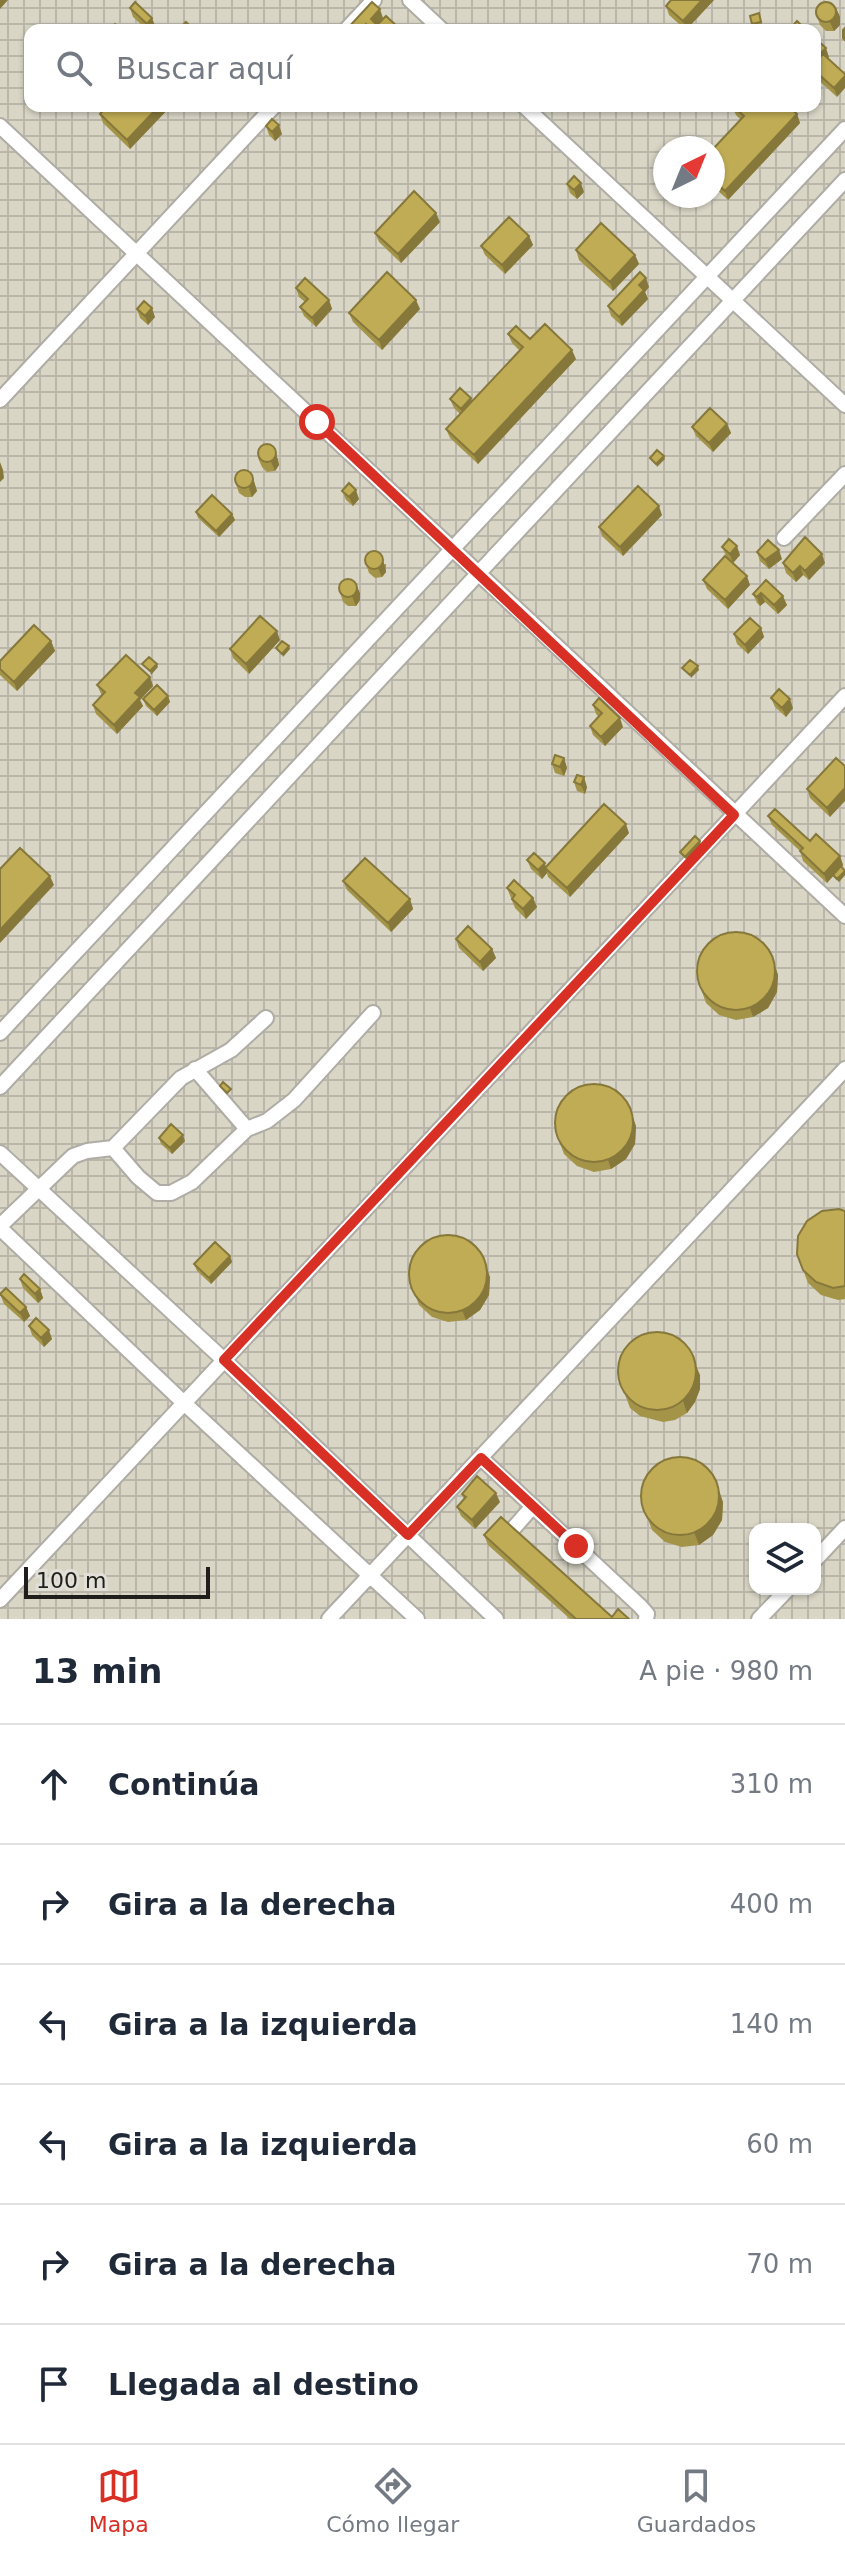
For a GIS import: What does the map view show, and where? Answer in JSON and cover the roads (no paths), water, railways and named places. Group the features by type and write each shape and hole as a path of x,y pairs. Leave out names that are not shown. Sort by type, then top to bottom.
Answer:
{"lane":[{"path":"352,24 374,0"},
{"path":"410,0 436,24"},
{"path":"0,400 268,112"},
{"path":"530,112 845,405"},
{"path":"0,126 845,916"},
{"path":"0,1033 845,129"},
{"path":"0,1087 845,180"},
{"path":"784,538 845,474"},
{"path":"0,1600 845,696"},
{"path":"113,1148 157,1193 171,1193 192,1182 247,1129 267,1121 294,1100 373,1013"},
{"path":"266,1018 231,1050 181,1078 113,1148 73,1156 0,1227 417,1619"},
{"path":"195,1069 247,1129"},
{"path":"329,1619 845,1069"},
{"path":"0,1153 224,1360 496,1619"},
{"path":"481,1458 640,1606 647,1614 646,1619"},
{"path":"512,1530 533,1506"},
{"path":"821,1554 845,1528"},
{"path":"759,1619 782,1595"}]}
